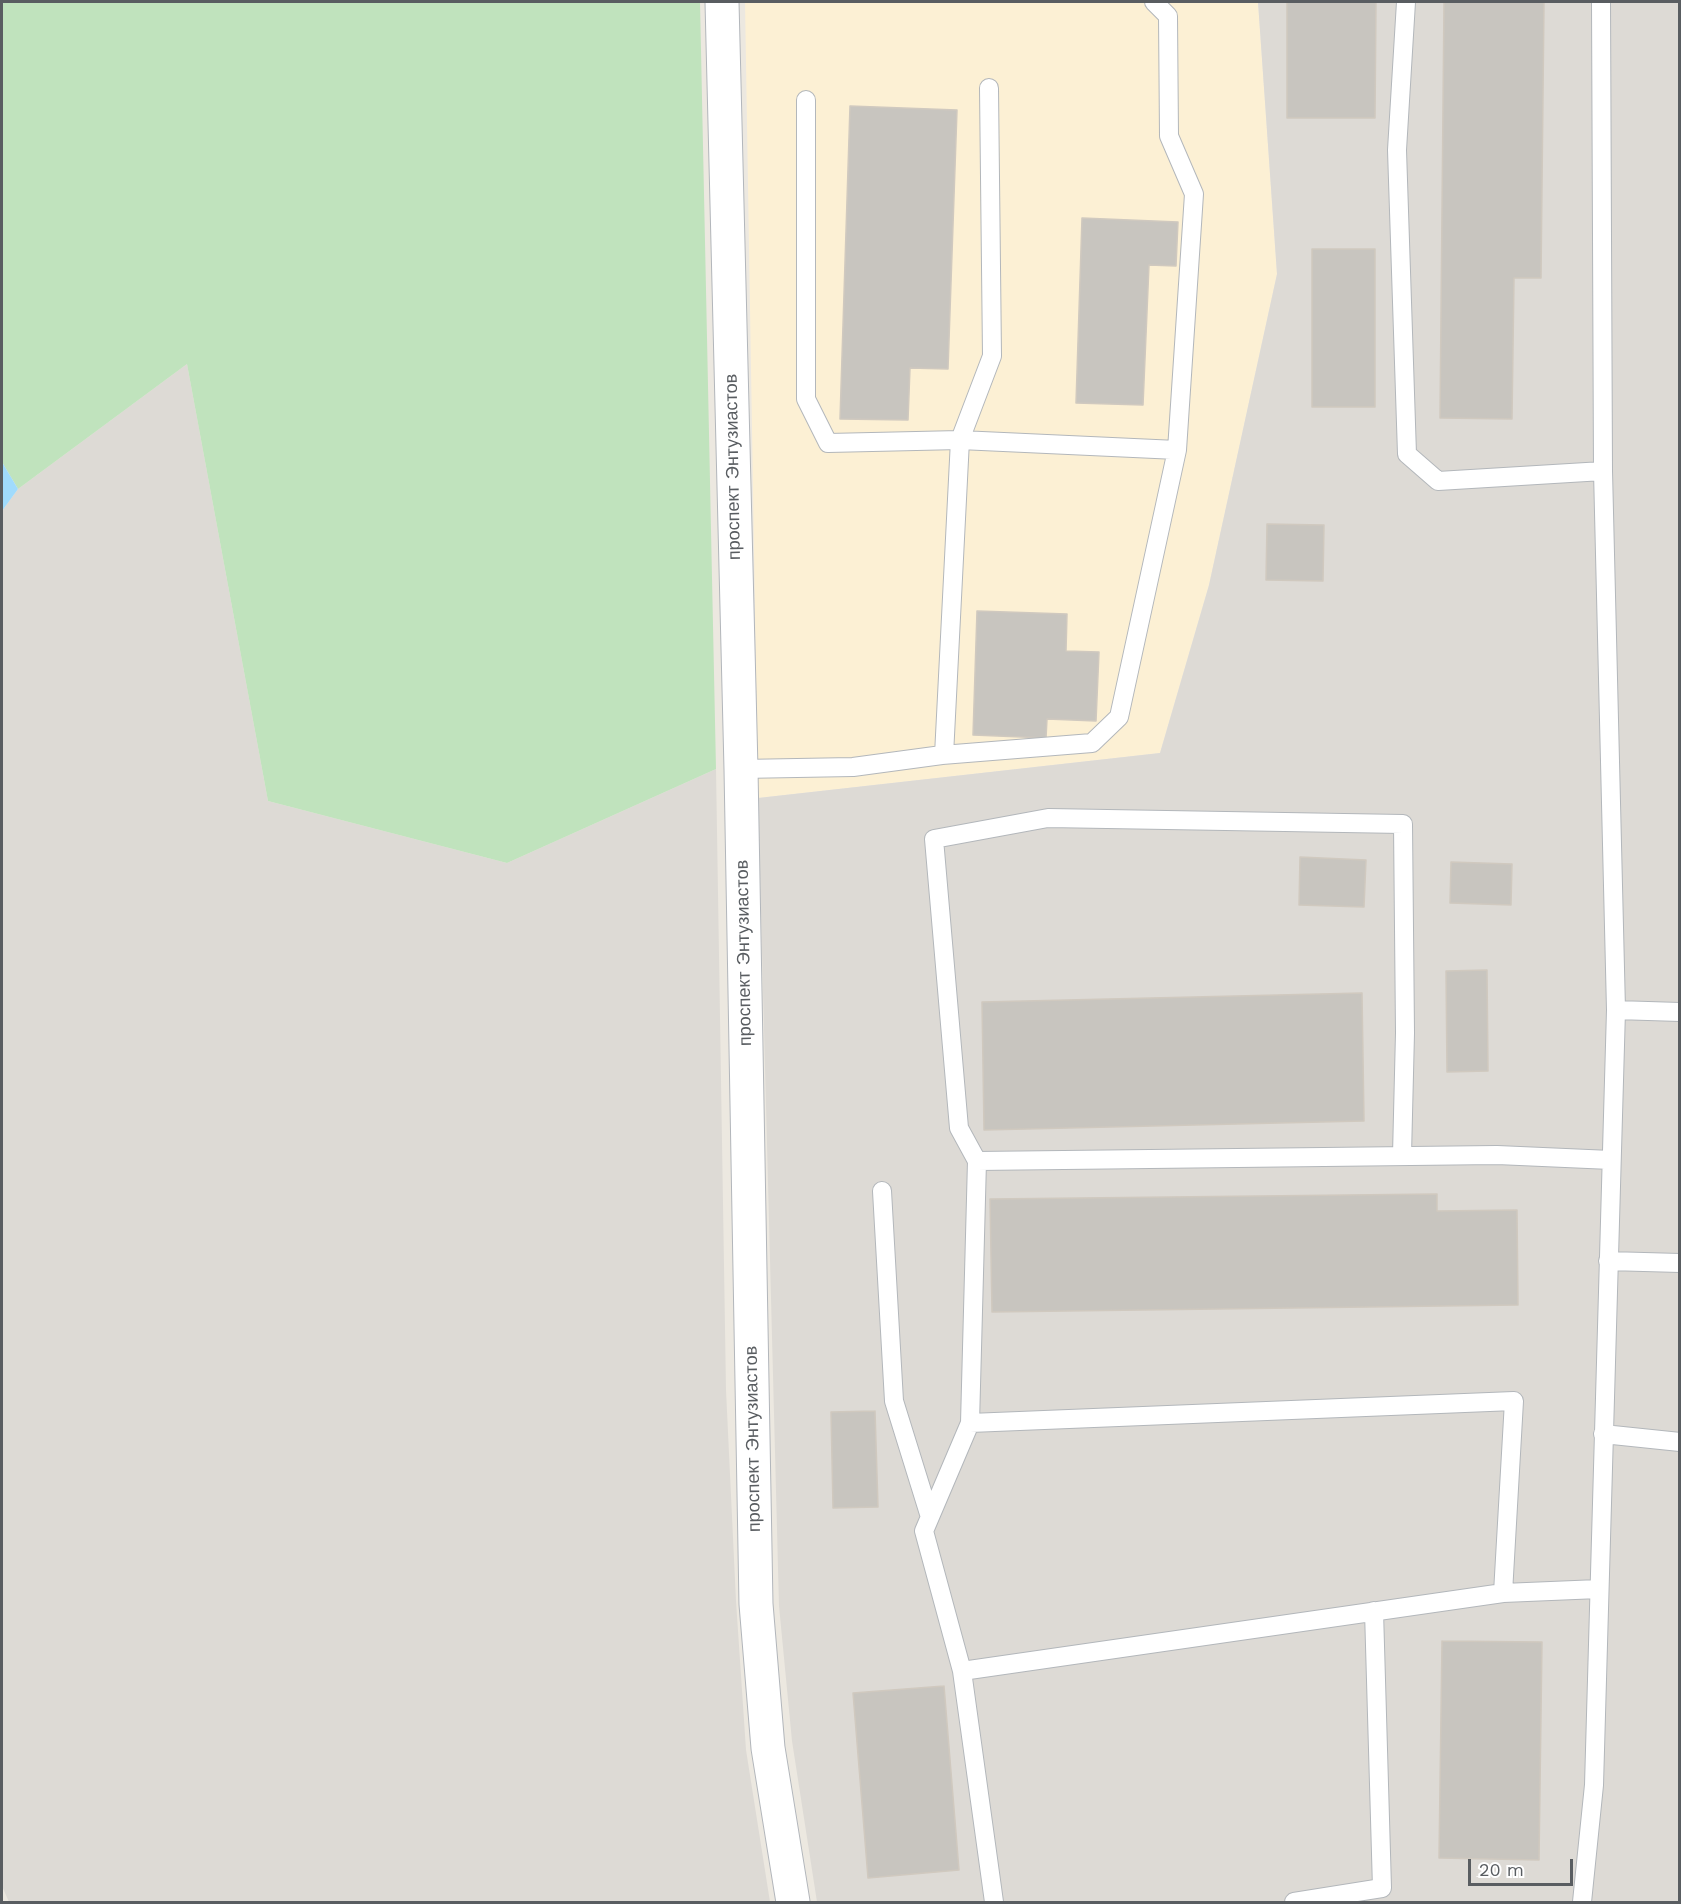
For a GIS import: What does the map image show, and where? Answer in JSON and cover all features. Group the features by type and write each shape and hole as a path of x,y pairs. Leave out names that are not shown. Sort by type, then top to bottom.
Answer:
{"street":[{"name":"проспект Энтузиастов","path":"722,2 741,769 756,1604 768,1748 793,1902"}],"lane":[{"path":"741,769 853,767 944,754 1092,743 1119,717 1177,450 1194,194 1169,136 1168,16 1154,2"},
{"path":"1406,2 1397,150 1407,454 1438,481 1603,471"},
{"path":"1582,1902 1594,1785 1616,1010 1603,471 1601,2"},
{"path":"944,754 960,440 992,356 988,88"},
{"path":"806,100 806,399 828,443 960,440 1177,450"},
{"path":"994,1902 962,1671 924,1531 970,1423 977,1161 959,1128 934,839 1048,818 1403,824 1405,1033 1402,1155"},
{"path":"1616,1010 1680,1012"},
{"path":"977,1161 1402,1155 1497,1155 1611,1160"},
{"path":"882,1191 894,1401 930,1517"},
{"path":"1608,1261 1680,1263"},
{"path":"970,1423 1514,1401 1503,1593"},
{"path":"1603,1434 1680,1442"},
{"path":"962,1671 1503,1593 1599,1589"},
{"path":"1294,1902 1382,1888 1374,1611"}],"shaded area":[{"path":"745,2 1258,2 1277,274 1209,585 1160,753 758,798"},
{"path":"1258,2 1679,2 1679,1902 817,1902 792,1741 779,1606 758,798 1160,753 1209,585 1277,274"},
{"path":"187,364 268,801 507,863 716,769 726,1390 736,1601 746,1750 770,1902 9,1902 2,1886 2,511 18,489"}],"green space":[{"path":"2,2 700,2 716,769 507,863 268,801 187,364 18,489 2,462"}],"water":[{"path":"2,462 18,489 2,511"}],"building":[{"path":"1287,2 1376,2 1375,118 1287,118"},
{"path":"1444,2 1544,2 1541,278 1514,278 1512,419 1440,418"},
{"path":"850,106 957,110 948,369 910,368 908,420 840,419"},
{"path":"1082,218 1178,222 1176,266 1149,265 1143,405 1076,403"},
{"path":"1312,249 1375,249 1375,407 1312,407"},
{"path":"1267,524 1324,525 1323,581 1266,580"},
{"path":"977,611 1067,614 1066,651 1099,652 1096,721 1047,719 1046,738 973,735"},
{"path":"1300,857 1366,860 1364,907 1299,905"},
{"path":"1451,862 1512,864 1511,905 1450,903"},
{"path":"1487,970 1488,1071 1447,1072 1446,971"},
{"path":"1362,993 1364,1121 984,1130 982,1002"},
{"path":"1437,1194 1437,1211 1517,1210 1518,1305 992,1312 990,1199"},
{"path":"875,1411 878,1507 833,1508 831,1412"},
{"path":"1442,1641 1542,1642 1539,1860 1439,1858"},
{"path":"944,1686 959,1870 868,1878 853,1693"}]}
